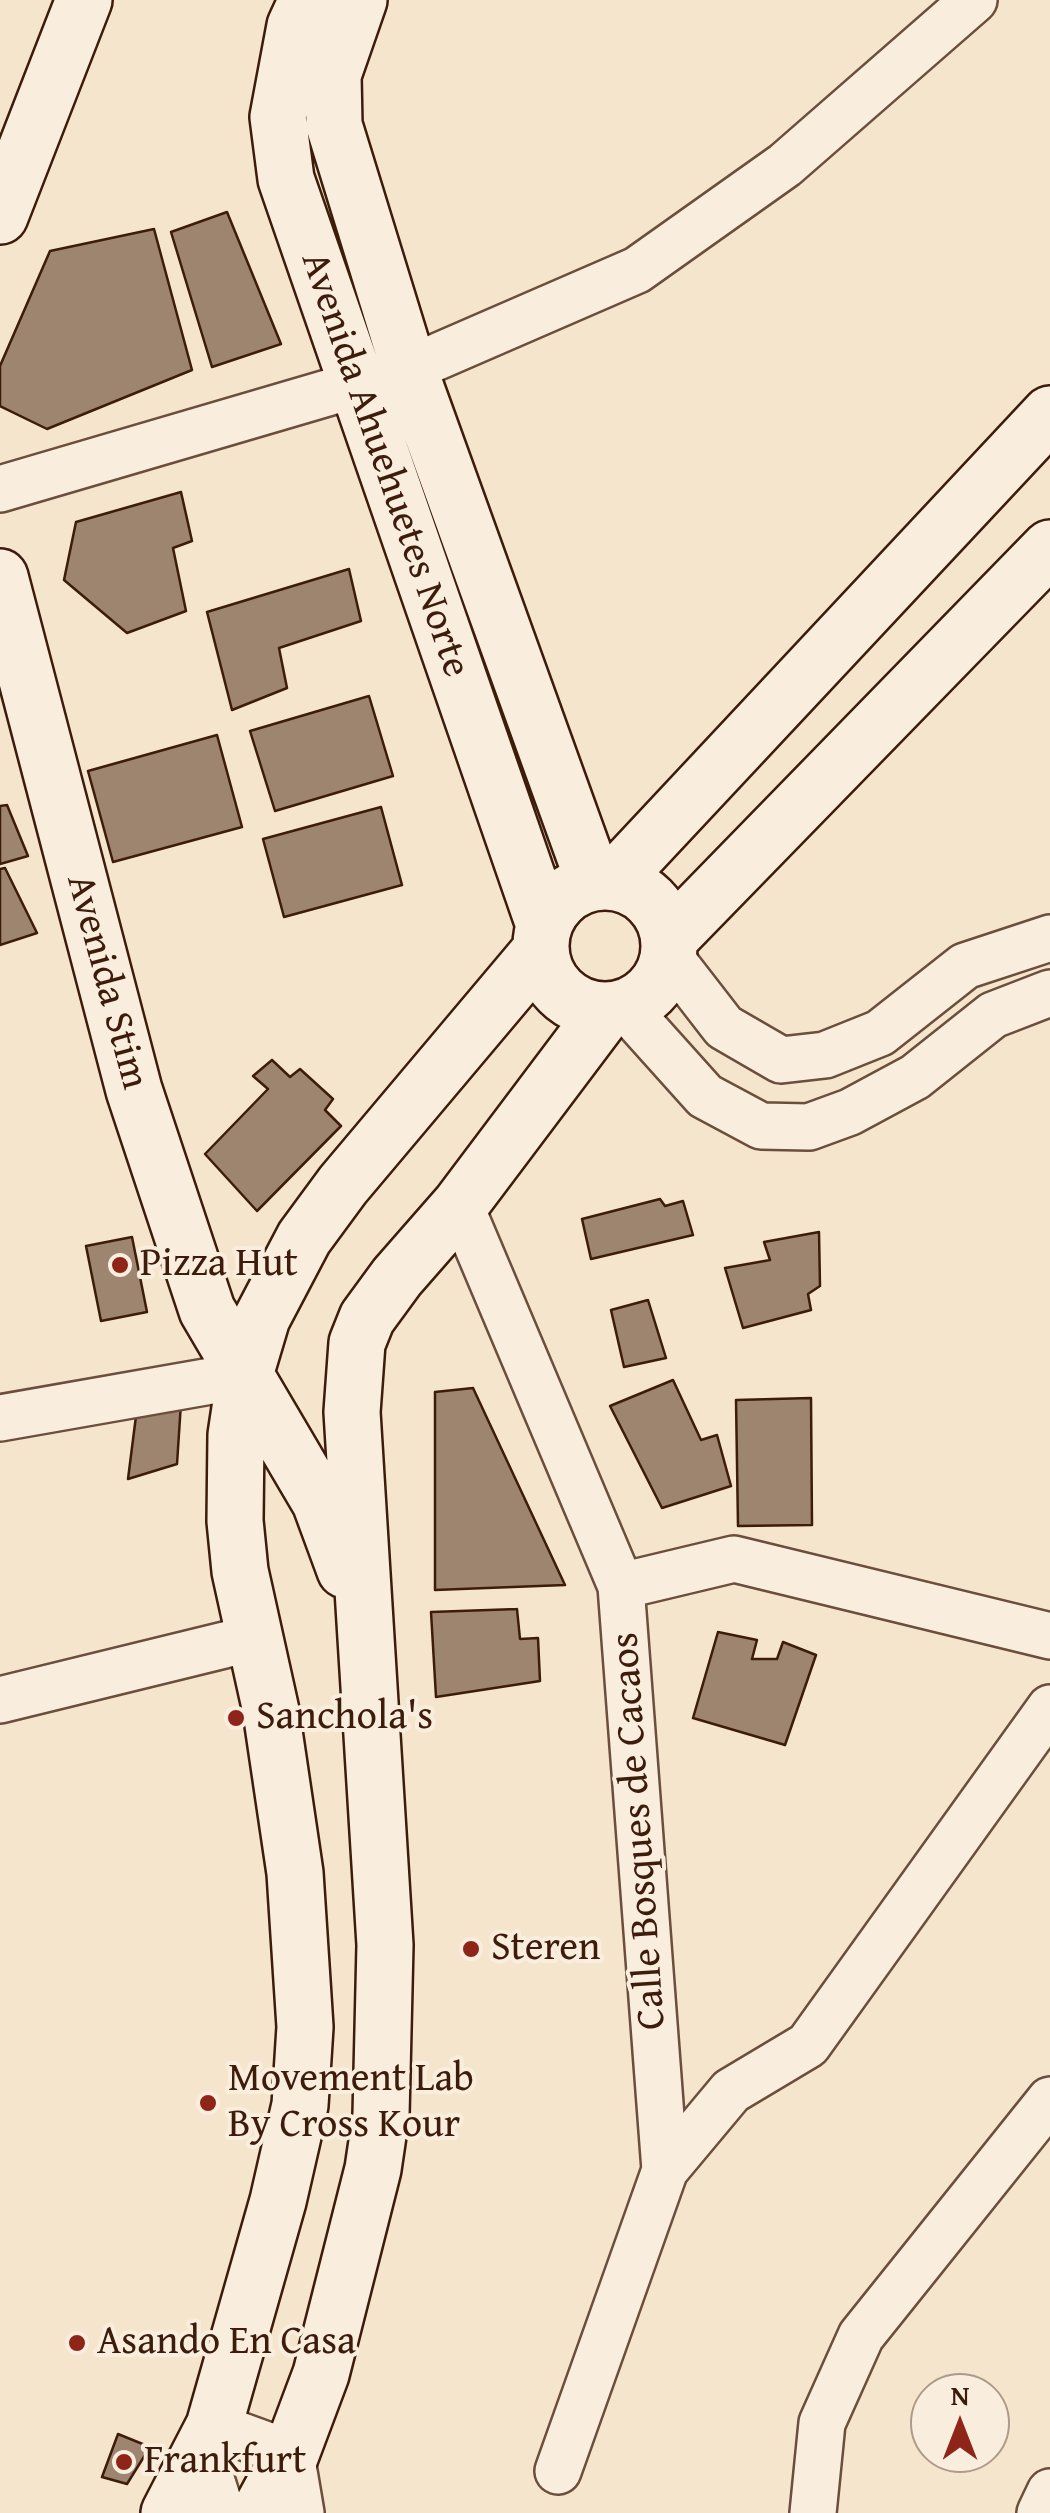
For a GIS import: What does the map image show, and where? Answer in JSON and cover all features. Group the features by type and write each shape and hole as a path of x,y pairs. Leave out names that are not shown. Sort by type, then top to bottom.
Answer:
{"main road":[{"path":"0,216 84,0"},
{"name":"Avenida Ahuehuetes Norte","path":"306,0 295,26 278,117 286,180 542,938"},
{"name":"Avenida Ahuehuetes Norte","path":"358,0 333,76 334,125 409,369 603,882"},
{"path":"169,2513 208,2439 300,2105 305,2027 295,1873 270,1711 240,1570 234,1506 236,1435 245,1375 262,1318 304,1238 542,938 558,901 603,882 1050,414"},
{"path":"259,2513 291,2454 336,2318 373,2169 381,2115 385,1945 352,1412 357,1343 367,1318 616,1009 657,984 670,947 1050,548"},
{"name":"Avenida Stim","path":"3,604 134,1090 207,1310 320,1502 364,1620"},
{"path":"603,882 646,898 659,912 670,947"},
{"path":"542,938 545,973 556,989 570,1002 616,1009"}],"street":[{"path":"0,489 409,369 636,270 786,165 974,0"},
{"path":"670,947 724,1027 782,1060 824,1055 880,1034 912,1003 965,966 1050,938"},
{"path":"616,1009 706,1096 761,1126 809,1127 850,1112 915,1077 993,1015 1050,993"},
{"path":"912,1003 953,1044"},
{"name":"Calle Bosques de Cacaos","path":"460,1205 622,1586 665,2170 558,2471"},
{"path":"0,1418 245,1375"},
{"path":"622,1586 734,1559 1050,1636"},
{"path":"0,1700 253,1638"},
{"path":"665,2170 731,2091 808,2045 1050,1708"},
{"path":"813,2513 822,2423 862,2336 1050,2100"},
{"path":"222,2513 208,2439 291,2454 302,2513"},
{"path":"1040,2513 1050,2492"}],"building":[{"path":"227,212 281,344 212,367 171,232"},
{"path":"154,229 192,370 47,429 0,406 0,366 50,251"},
{"path":"181,492 192,541 173,548 186,611 127,633 64,580 76,522"},
{"path":"349,569 361,621 279,648 287,688 232,710 207,612"},
{"path":"369,696 393,776 275,811 250,731"},
{"path":"217,735 242,827 113,862 88,771"},
{"path":"7,805 28,856 0,864 0,806"},
{"path":"381,807 402,885 284,917 263,839"},
{"path":"5,868 37,933 0,945 0,869"},
{"path":"272,1060 290,1077 300,1069 333,1099 325,1110 341,1126 257,1211 205,1154 268,1089 253,1076"},
{"path":"660,1199 665,1206 683,1201 693,1235 591,1259 582,1219"},
{"path":"819,1232 820,1286 808,1294 811,1310 743,1328 725,1268 770,1260 764,1242"},
{"path":"132,1237 147,1312 101,1321 86,1246"},
{"path":"648,1300 666,1358 624,1367 611,1310"},
{"path":"673,1380 701,1440 717,1435 731,1486 662,1508 610,1406"},
{"path":"473,1388 565,1585 435,1590 435,1392"},
{"path":"811,1398 812,1525 738,1526 736,1400"},
{"path":"181,1403 177,1464 128,1479 136,1416"},
{"path":"517,1609 520,1639 538,1638 540,1681 436,1697 431,1612"},
{"path":"718,1632 757,1640 752,1659 777,1659 783,1642 816,1655 785,1745 693,1718"},
{"name":"Frankfurt","path":"118,2434 150,2447 127,2484 102,2477"}],"place":[{"name":"Pizza Hut","path":"120,1265"},
{"name":"Sanchola's","path":"236,1718"},
{"name":"Steren","path":"471,1949"},
{"name":"Movement Lab By Cross Kour","path":"208,2103"},
{"name":"Asando En Casa","path":"77,2343"},
{"name":"Frankfurt","path":"124,2462"}]}
